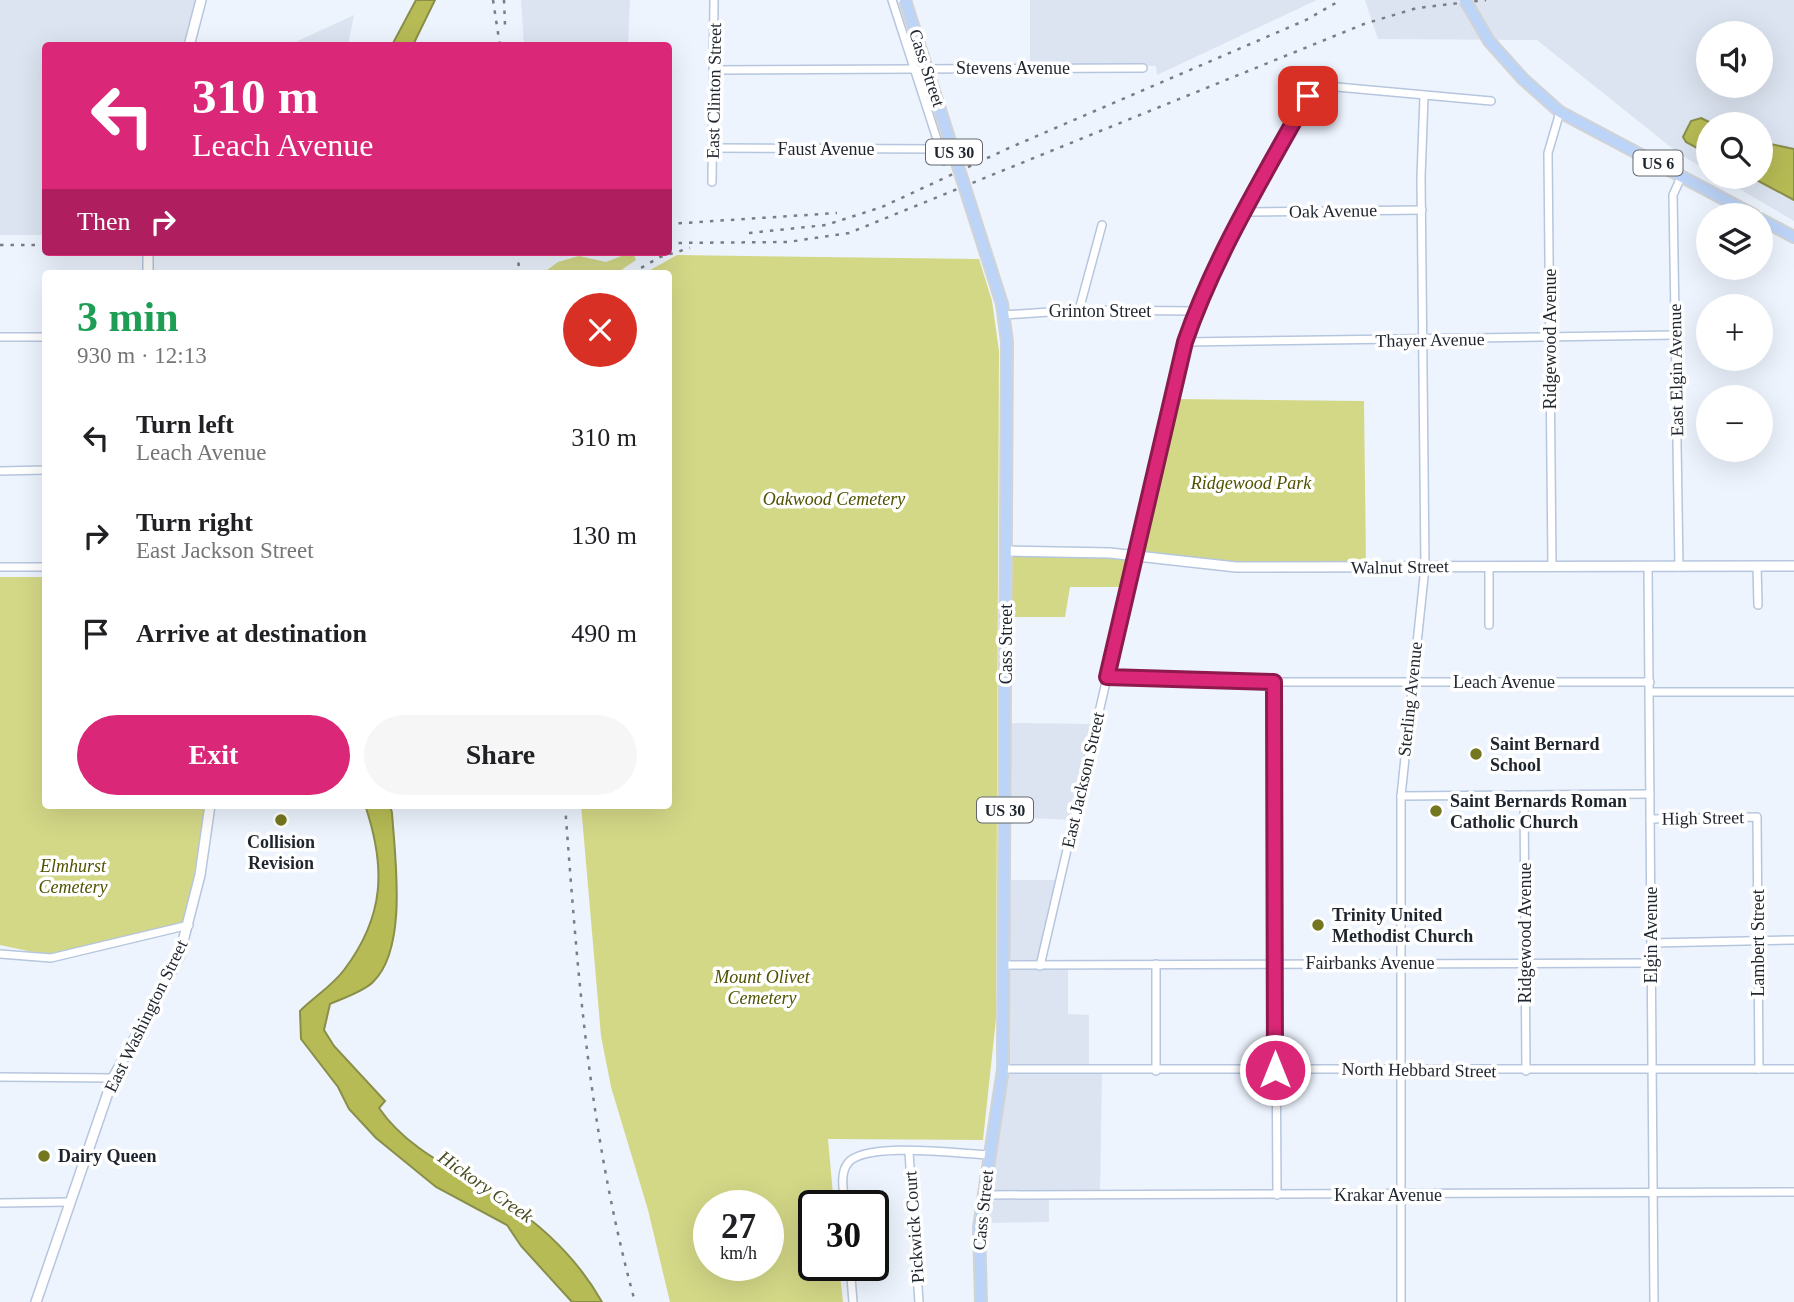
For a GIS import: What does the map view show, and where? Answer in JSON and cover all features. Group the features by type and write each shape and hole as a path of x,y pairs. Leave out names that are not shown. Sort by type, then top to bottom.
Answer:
{"main road":[{"name":"Cass Street","path":"905,0 1003,309 1006,551 1003,1069 983,1195 977,1262 981,1302"},
{"name":"US 6","path":"1465,0 1489,41 1523,79 1560,112 1732,203"},
{"path":"1773,226 1794,237"}],"street":[{"path":"190,42 201,0"},
{"name":"East Clinton Street","path":"712,183 714,0"},
{"path":"892,0 944,161"},
{"name":"Stevens Avenue","path":"714,70 1143,68"},
{"name":"East Jackson Street","path":"1040,965 1185,342 1212,272 1308,96 1316,88 1376,90 1424,97"},
{"path":"1424,97 1491,101"},
{"name":"Sterling Avenue","path":"1401,1302 1401,796 1425,567 1422,210 1424,97"},
{"name":"Ridgewood Avenue","path":"1552,567 1548,153 1560,112"},
{"name":"Faust Avenue","path":"713,148 939,149"},
{"name":"East Elgin Avenue","path":"1679,567 1674,195 1682,175"},
{"name":"Oak Avenue","path":"1245,212 1422,210"},
{"path":"1079,310 1102,225"},
{"name":"Grinton Street","path":"1003,309 1196,310"},
{"name":"Thayer Avenue","path":"1185,342 1675,335"},
{"path":"0,337 42,337"},
{"path":"0,471 42,470"},
{"name":"Walnut Street","path":"1006,551 1136,556 1236,567 1794,566"},
{"path":"1489,566 1489,625"},
{"path":"1758,566 1758,605"},
{"path":"0,567 42,567"},
{"name":"Elgin Avenue","path":"1648,567 1654,1302"},
{"name":"Leach Avenue","path":"1107,677 1274,682 1650,682"},
{"path":"1274,682 1277,1195"},
{"path":"1650,692 1794,692"},
{"name":"High Street","path":"1401,796 1650,794"},
{"name":"Ridgewood Avenue","path":"1524,795 1526,1071"},
{"name":"East Washington Street","path":"36,1302 113,1078 178,957 189,925 208,833 210,809"},
{"name":"High Street","path":"1650,818 1757,817"},
{"name":"Lambert Street","path":"1757,817 1759,1069"},
{"path":"0,954 51,958 189,925"},
{"path":"1651,943 1794,940"},
{"name":"Fairbanks Avenue","path":"1004,965 1275,962 1651,963"},
{"path":"1156,964 1156,1071"},
{"name":"North Hebbard Street","path":"1003,1069 1794,1069"},
{"path":"0,1077 113,1078"},
{"path":"844,1190 843,1176 847,1163 872,1152 989,1155"},
{"name":"Pickwick Court","path":"909,1152 919,1302"},
{"name":"Krakar Avenue","path":"983,1195 1794,1192"},
{"path":"0,1203 69,1202"},
{"path":"851,1281 853,1302"}],"shaded area":[{"path":"0,0 197,0 186,42 42,42 42,235 0,235"},
{"path":"416,0 435,0 414,42 394,42"},
{"path":"521,0 630,0 628,42 524,42"},
{"path":"1030,0 1317,0 1157,75 1156,66 1030,66"},
{"path":"1365,0 1794,0 1794,221 1773,209 1773,203 1763,203 1739,189 1773,189 1773,112 1696,112 1696,164 1678,153 1537,40 1378,39"},
{"path":"354,15 349,42 296,42"},
{"path":"1696,120 1696,147 1683,137 1691,121"},
{"path":"1773,145 1794,149 1794,200 1773,189"},
{"path":"1007,723 1095,724 1073,820 1006,817"},
{"path":"366,809 391,809 397,902 391,948 384,967 369,986 330,1004 324,1030 334,1046 385,1101 379,1108 401,1133 427,1154 502,1199 535,1224 579,1268 602,1302 572,1302 521,1246 507,1225 436,1187 376,1138 349,1109 338,1087 301,1039 300,1011 344,970 368,930 378,890 372,828"},
{"path":"1006,880 1060,880 1039,965 1068,966 1068,1014 1089,1015 1089,1071 1102,1072 1100,1195 1049,1195 1049,1222 981,1223 1004,1068"}],"green space":[{"path":"677,255 979,259 992,301 999,351 996,1019 983,1140 828,1139 833,1190 798,1190 798,1281 841,1281 843,1302 670,1302 648,1210 611,1087 601,1036 581,809 672,809 672,270 650,270"},
{"path":"579,256 606,262 621,256 634,256 636,260 621,270 547,270 558,262"},
{"name":"Ridgewood Park","path":"1173,399 1364,401 1366,566 1237,566 1136,556"},
{"path":"1008,552 1135,557 1128,587 1070,587 1065,617 1007,617"},
{"name":"Elmhurst Cemetery","path":"0,577 42,577 42,809 207,809 205,834 188,922 51,956 0,945"}],"railway":[{"path":"493,0 499,42"},
{"path":"504,0 505,25"},
{"path":"749,233 826,225 882,207 1009,148 1306,20 1341,0"},
{"path":"672,243 788,242 849,233 1364,24 1417,8 1486,0"},
{"path":"672,224 837,213"},
{"path":"0,245 42,245"},
{"path":"672,253 690,248"},
{"path":"518,256 519,270"},
{"path":"637,270 663,256"},
{"path":"565,809 581,994 596,1116 606,1178 635,1302"}],"place":[{"name":"Saint Bernard School","path":"1476,754"},
{"name":"Saint Bernards Roman Catholic Church","path":"1436,811"},
{"name":"Collision Revision","path":"281,820"},
{"name":"Trinity United Methodist Church","path":"1318,925"},
{"name":"Dairy Queen","path":"44,1156"}],"route":[{"path":"1275,1070 1274,682 1107,677 1185,342 1196,310 1212,272 1308,96"}],"park label":[{"name":"Oakwood Cemetery","path":"834,499"},
{"name":"Mount Olivet Cemetery","path":"762,988"}],"water label":[{"name":"Hickory Creek","path":"486,1186"}]}
